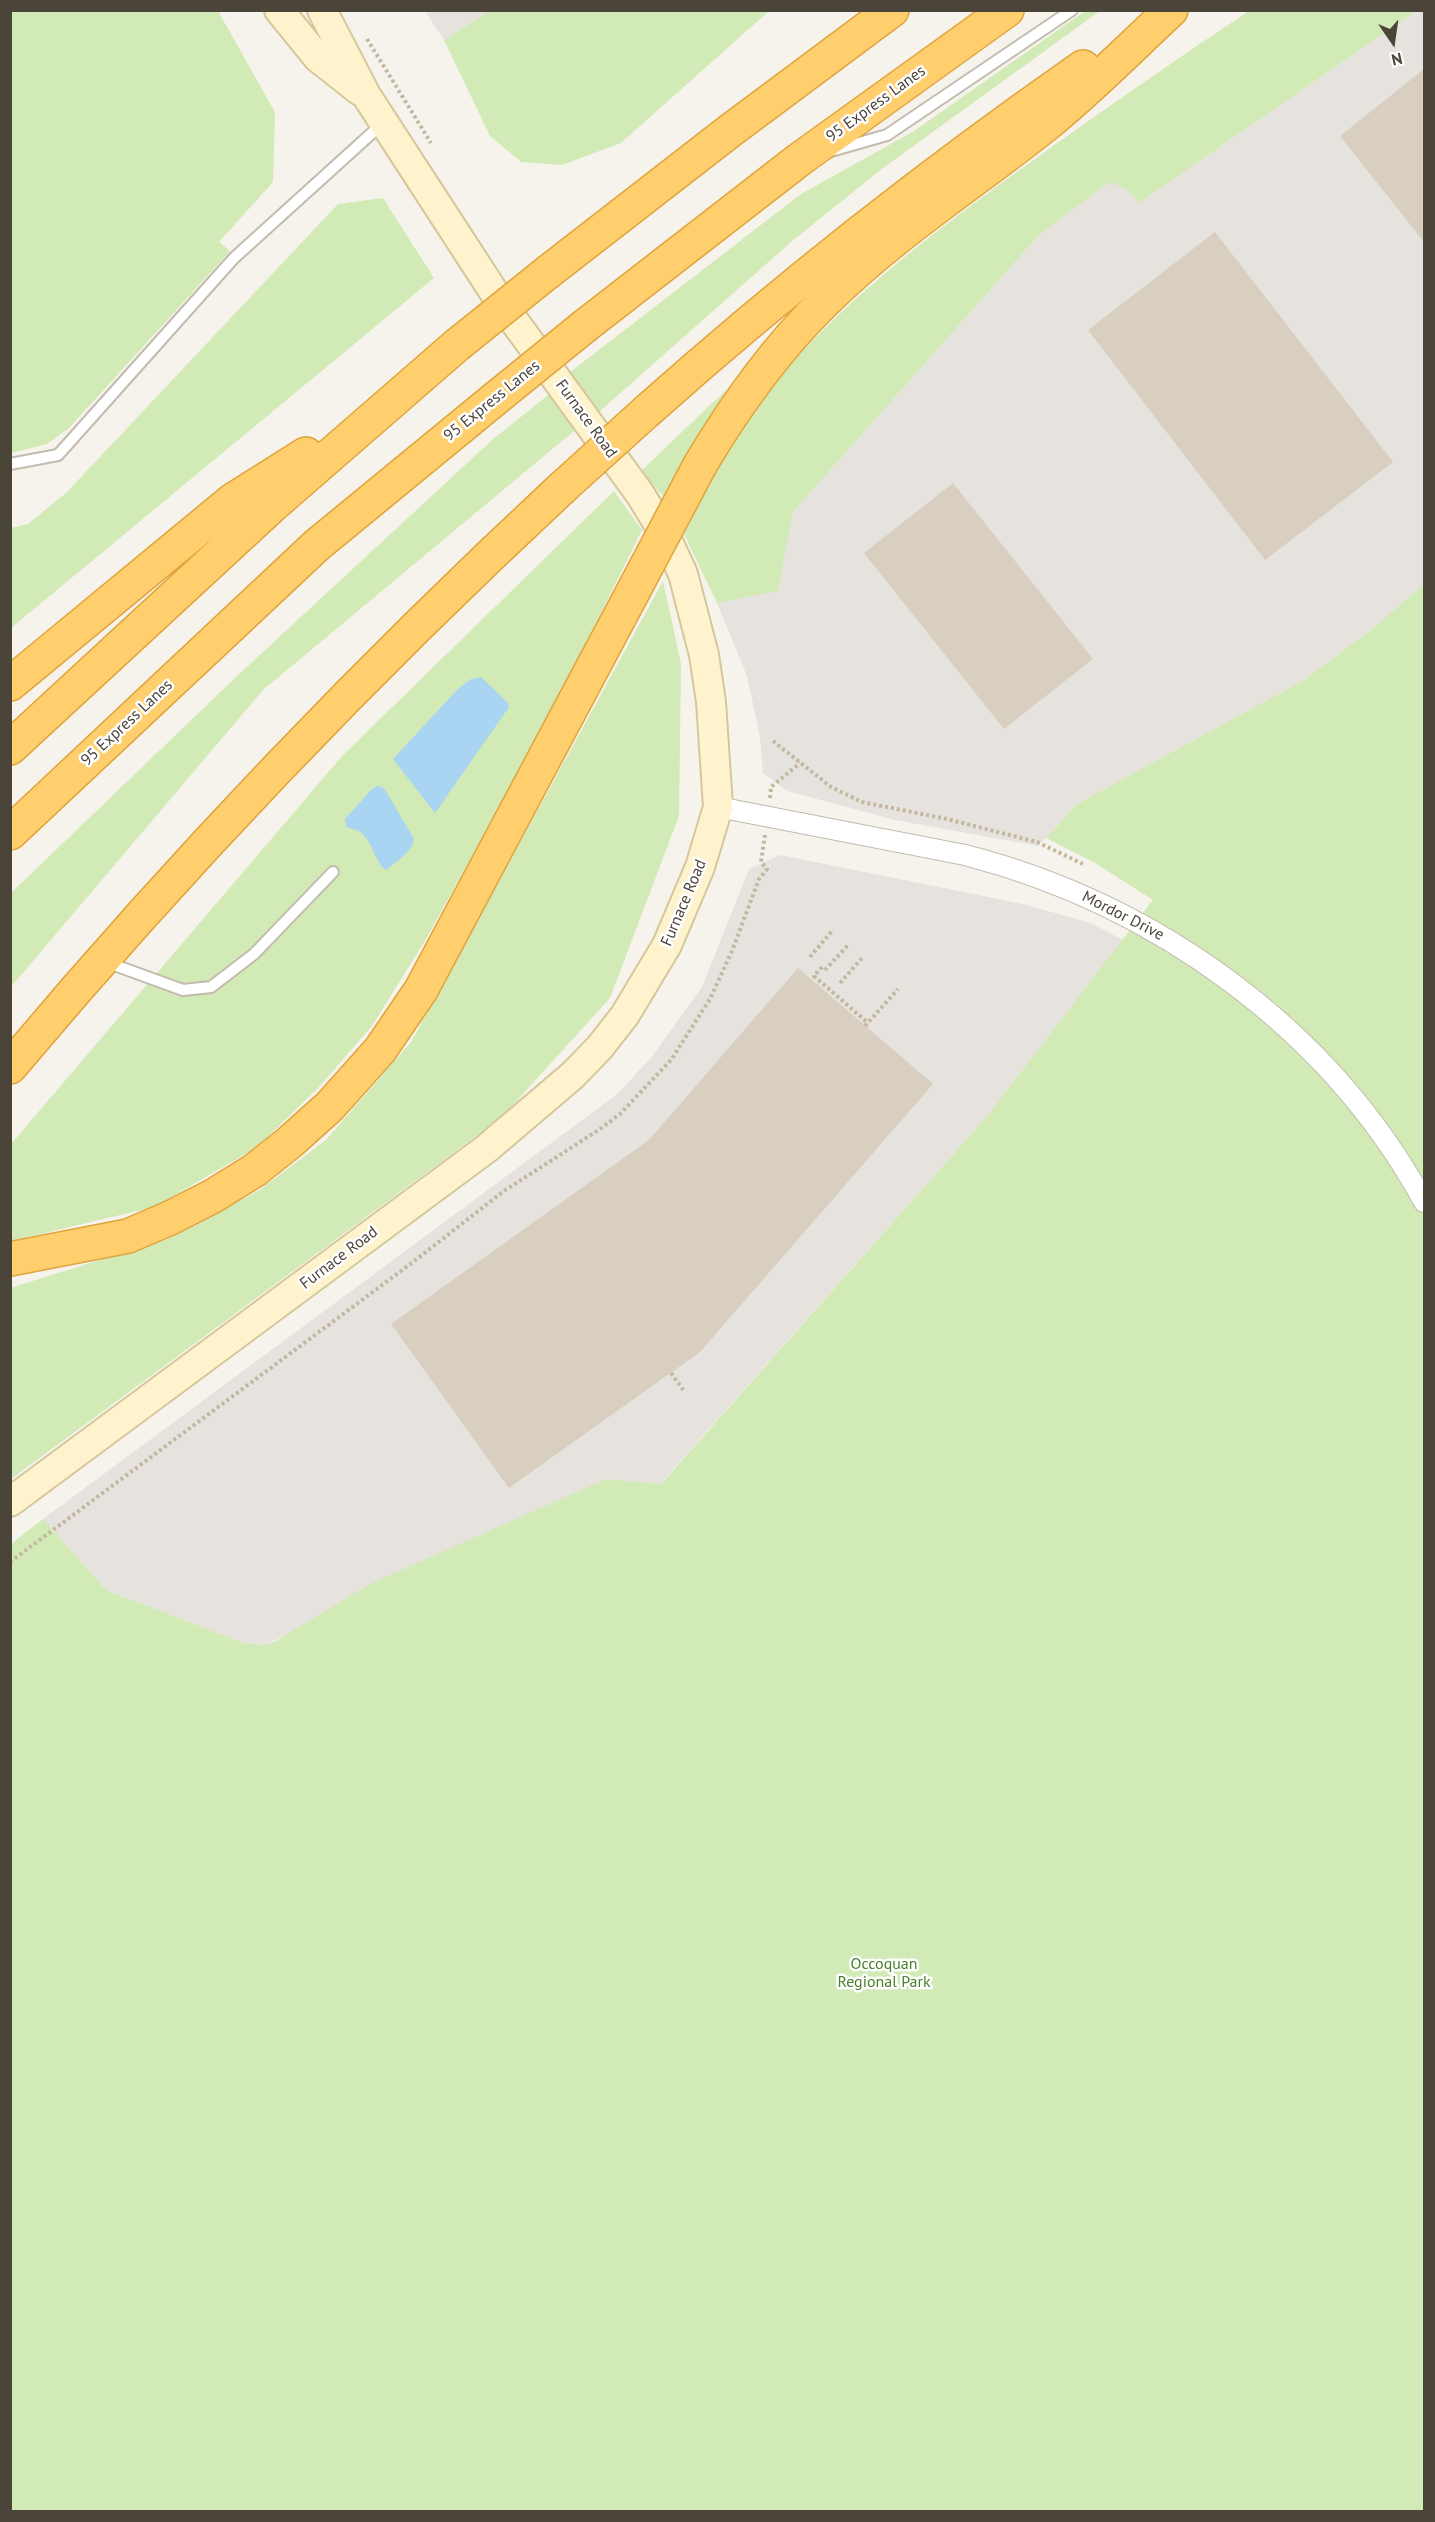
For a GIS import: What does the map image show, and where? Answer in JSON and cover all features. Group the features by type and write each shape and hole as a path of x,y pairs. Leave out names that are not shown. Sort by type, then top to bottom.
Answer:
{"highway":[{"path":"10,748 155,612 389,402 457,345 731,130 892,10"},
{"name":"95 Express Lanes","path":"10,834 317,545 586,325 800,159 1007,10"},
{"path":"10,1067 100,960 317,724 450,592 563,487 647,411 840,247 1020,111 1165,10"},
{"path":"10,1259 128,1236 170,1218 213,1196 255,1170 330,1106 380,1050 421,990 700,465 754,382 824,302 879,254 1044,126 1171,10"},
{"path":"10,684 233,500 389,402"}],"main road":[{"name":"Furnace Road","path":"279,10 318,58 366,96"},
{"name":"Furnace Road","path":"10,1502 486,1149 573,1075 600,1047 625,1015 653,972 700,867 718,807 711,702 702,645 683,574 664,533 640,494 501,303 383,123 366,96 322,10"}],"street":[{"name":"Mordor Drive","path":"718,807 965,855 1004,865 1040,877 1103,904 1150,928 1198,958 1244,991 1292,1033 1341,1084 1380,1132 1425,1202"}],"lane":[{"path":"800,159 888,135 1072,10"},
{"path":"10,464 58,455 234,258 383,123"},
{"path":"100,960 183,990 191,991 211,987 254,954 333,872"}],"path":[{"path":"361,30 431,142"},
{"path":"774,741 831,787 862,802 947,819 1037,842 1083,864"},
{"path":"771,787 800,763"},
{"path":"10,1562 413,1262 504,1191 600,1129 631,1104 680,1049 710,999 732,951 759,879 767,869 761,862"},
{"path":"810,957 833,930"},
{"path":"849,944 814,976 867,1024 898,988"},
{"path":"840,983 863,957"},
{"path":"671,1373 684,1391"}],"shaded area":[{"path":"425,11 491,11 444,40"},
{"path":"1416,11 1424,11 1424,584 1372,629 1304,680 1077,804 1038,846 895,820 787,791 763,773 760,737 747,676 717,603 777,590 793,512 1038,236 1109,181 1126,189 1139,203"},
{"path":"780,855 1023,904 1091,923 1123,940 988,1115 660,1484 606,1479 265,1645 244,1643 106,1590 43,1519 616,1095 651,1058 702,987 749,869"}],"green space":[{"path":"491,10 769,11 621,143 562,165 521,162 490,136 444,40"},
{"path":"10,11 218,11 275,112 273,182 219,242 230,251 69,428 47,444 11,453"},
{"path":"1085,11 1100,11 883,168 791,242 599,412 569,373 801,194 914,131"},
{"path":"1249,11 1416,11 1139,203 1126,189 1109,182 1038,236 793,512 778,591 717,603 684,534 715,471 742,425 781,375 844,310 948,223 1106,109"},
{"path":"383,198 434,278 11,628 11,528 28,524 66,493 338,204"},
{"path":"728,388 664,497 641,471"},
{"path":"552,392 574,431 263,690 11,987 11,893 236,677 492,440"},
{"path":"614,491 642,530 554,707 426,939 372,1026 318,1088 256,1148 154,1207 11,1241 11,1144 343,755"},
{"path":"663,581 681,664 679,816 610,998 503,1116 11,1479 10,1288 167,1239 258,1191 326,1140 411,1042"},
{"name":"Occoquan Regional Park","path":"1424,584 1424,2511 11,2512 11,1544 43,1519 106,1590 244,1643 265,1645 276,1641 370,1584 606,1479 661,1484 988,1115 1153,900 1095,863 1046,838 1077,804 1304,680 1372,629"}],"water":[{"path":"481,677 508,703 509,707 435,813 393,759 458,689 471,679"},
{"path":"378,786 384,788 414,839 407,852 386,870 364,836 346,826 345,819 372,789"}],"building":[{"path":"1424,69 1424,242 1340,136"},
{"path":"1215,232 1393,462 1265,560 1088,330"},
{"path":"953,483 1093,659 1004,729 864,553"},
{"path":"798,968 933,1084 700,1352 509,1488 391,1324 649,1140"}]}
